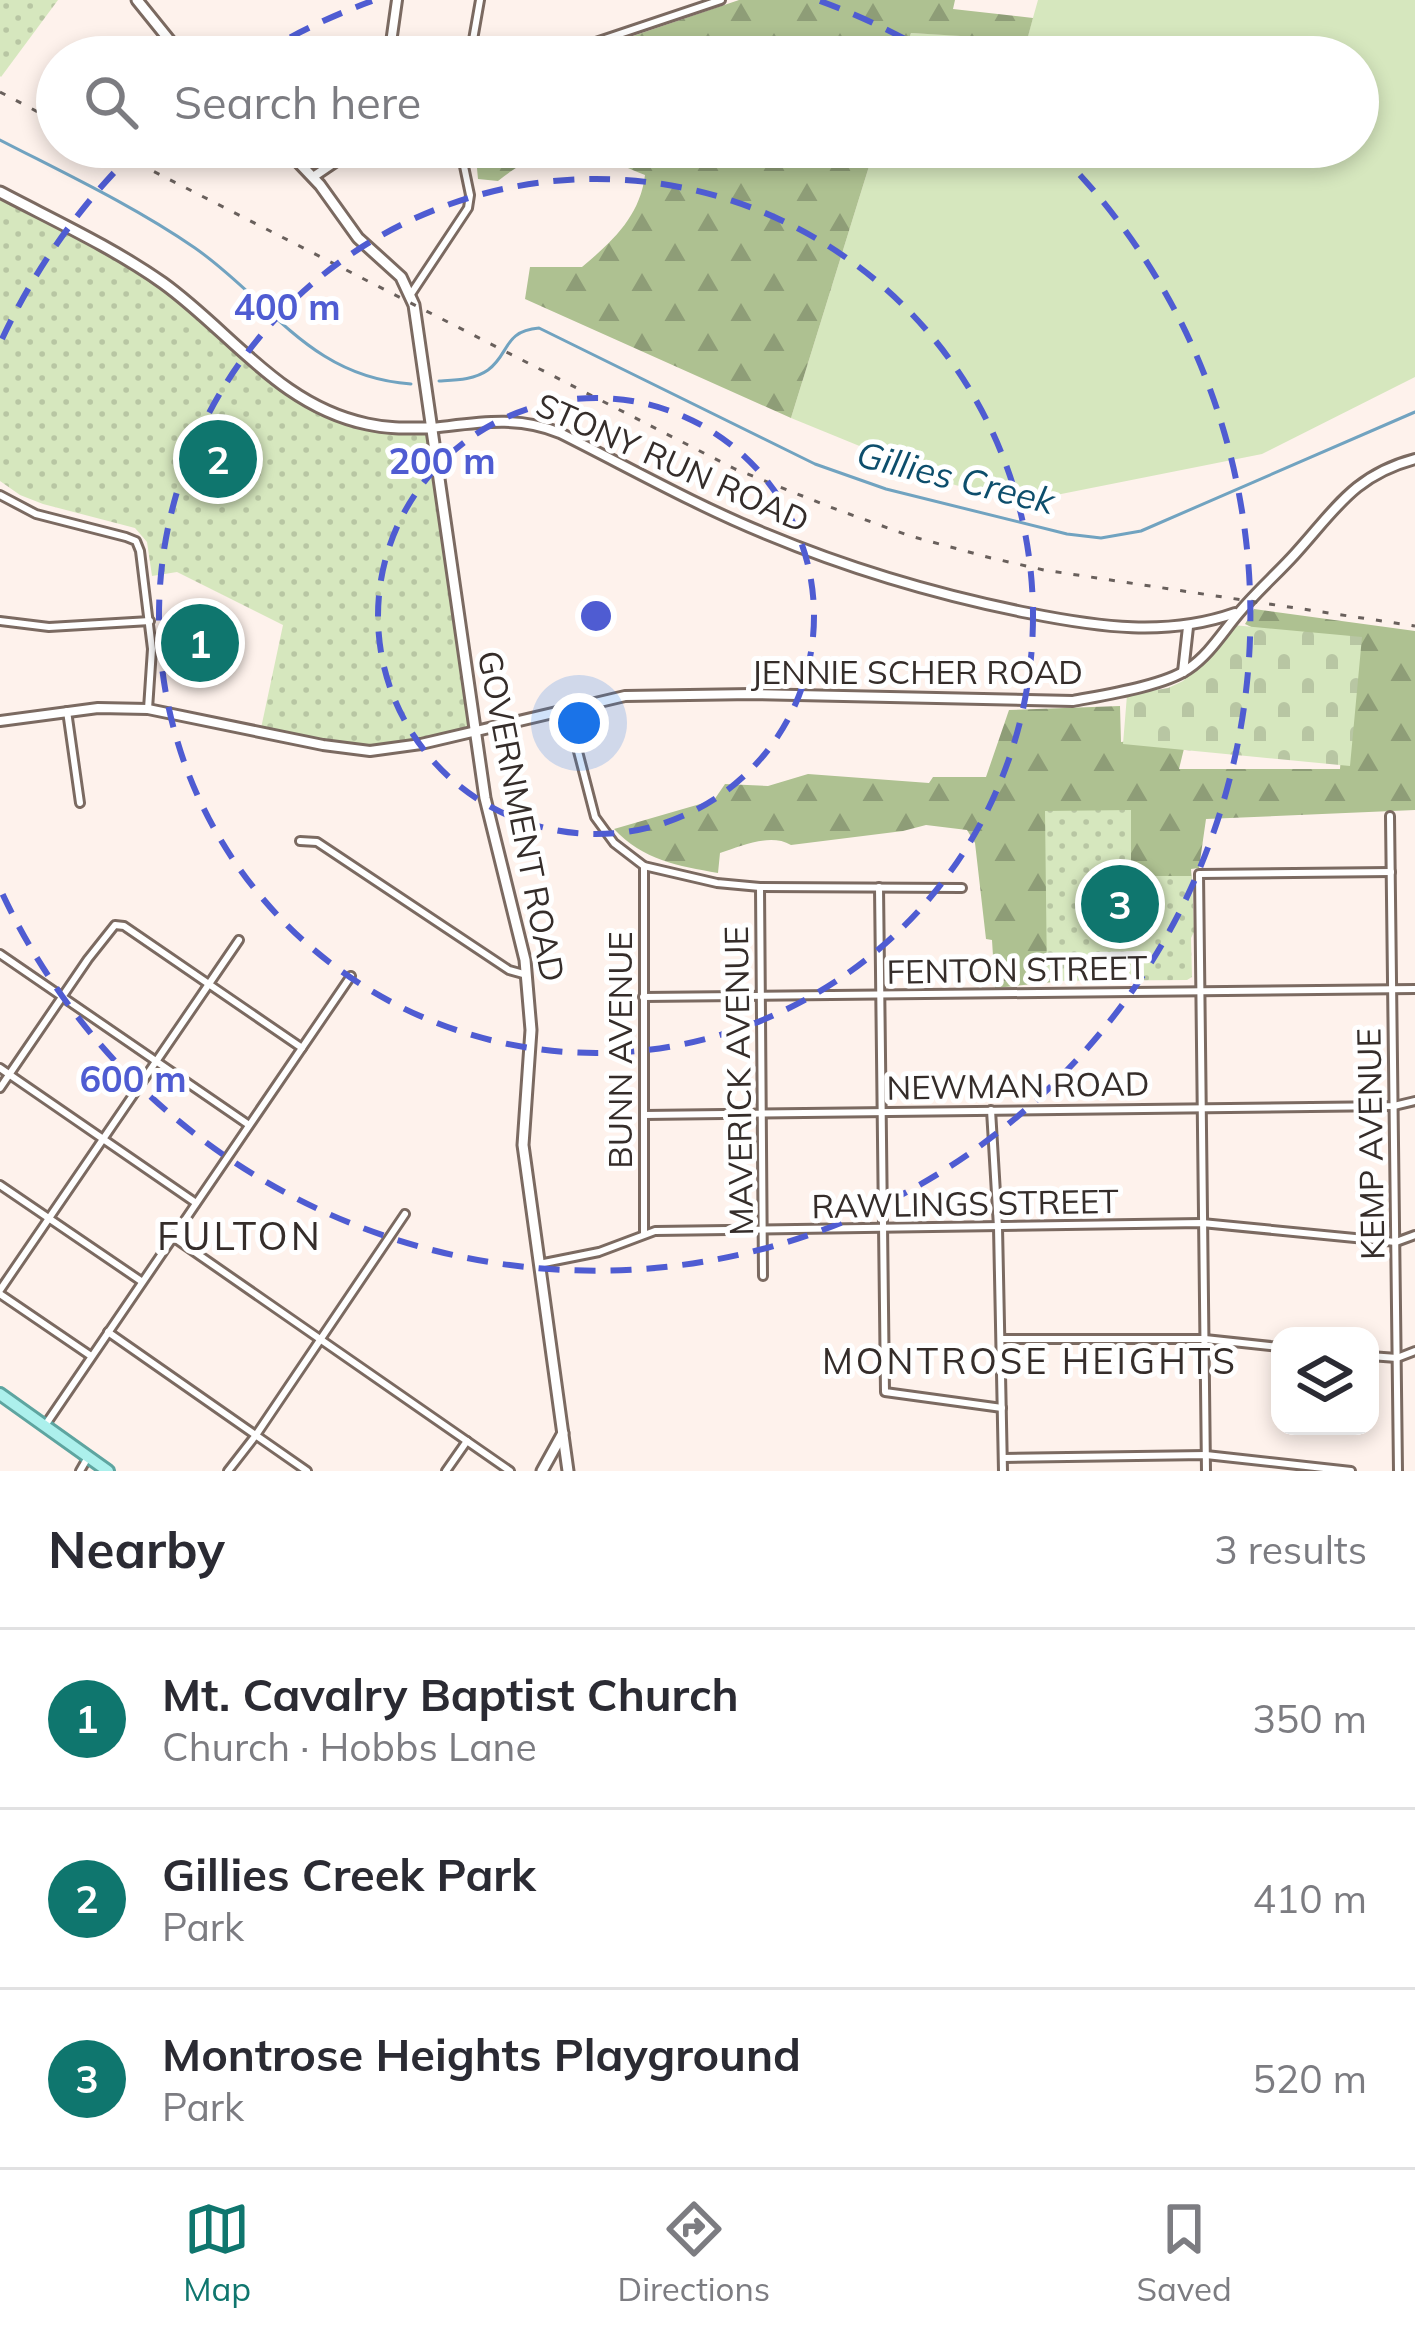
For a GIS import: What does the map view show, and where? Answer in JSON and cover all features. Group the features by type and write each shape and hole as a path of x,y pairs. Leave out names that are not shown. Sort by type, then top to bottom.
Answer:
{"main road":[{"path":"137,0 166,36"},
{"path":"305,168 354,234 401,277 411,294"},
{"name":"STONY RUN ROAD","path":"0,192 159,281 302,400 367,424 432,428"},
{"name":"GOVERNMENT ROAD","path":"411,294 489,814 527,975 531,1030 523,1145 568,1471"},
{"path":"0,1394 108,1471"},
{"path":"542,1471 563,1433"}],"street":[{"path":"392,36 397,0"},
{"path":"474,36 480,0"},
{"path":"612,36 722,0"},
{"path":"314,177 327,168"},
{"path":"411,294 468,208 464,168"},
{"name":"STONY RUN ROAD","path":"432,428 502,420 548,428 762,532 931,591 1010,609 1141,628 1188,626 1240,611"},
{"name":"JENNIE SCHER ROAD","path":"0,721 110,707 148,709 355,750 406,748 625,696 1073,701 1183,673 1219,639 1345,495 1385,469 1415,459"},
{"path":"0,495 37,514 136,542 150,621 148,709"},
{"path":"0,621 49,627 150,621"},
{"path":"1183,673 1188,626"},
{"path":"567,709 595,817 614,843 644,866 717,883 760,887 962,888"},
{"path":"67,711 80,803"},
{"name":"KEMP AVENUE","path":"1390,816 1398,1471"},
{"path":"301,841 316,842 509,970 527,975"},
{"name":"BUNN AVENUE","path":"644,866 644,1234"},
{"path":"1206,1471 1199,874 1391,872"},
{"name":"MAVERICK AVENUE","path":"760,887 763,1276"},
{"path":"878,887 884,1392 1002,1408"},
{"path":"0,1088 116,925 302,1048"},
{"path":"92,1356 0,1292 239,940"},
{"path":"0,954 249,1125"},
{"path":"45,1426 351,976"},
{"name":"FENTON STREET","path":"643,997 1415,988"},
{"path":"0,1068 196,1203"},
{"name":"NEWMAN ROAD","path":"644,1114 1394,1106 1415,1100"},
{"path":"992,1110 1003,1471"},
{"path":"0,1185 142,1282"},
{"path":"228,1471 405,1214"},
{"name":"RAWLINGS STREET","path":"539,1264 599,1252 655,1231 1202,1223 1396,1242"},
{"path":"1396,1242 1415,1235"},
{"path":"173,1237 510,1471"},
{"path":"108,1332 308,1471"},
{"path":"1001,1339 1205,1339 1271,1346"},
{"path":"1379,1357 1415,1352"},
{"path":"446,1471 467,1441"},
{"path":"1004,1458 1206,1455 1351,1471"},
{"path":"80,1471 88,1457"}],"green space":[{"path":"0,0 58,0 1,77 0,76"},
{"path":"739,0 955,0 953,9 1033,18 1028,36 633,36"},
{"path":"1038,0 1415,0 1415,377 1262,454 1026,501 955,485 791,418 868,168 1379,168 1379,36 1028,36"},
{"path":"477,168 516,168 498,181 478,179"},
{"path":"628,168 868,168 791,418 525,299 530,267 582,267 614,237 637,203 645,175"},
{"path":"0,192 159,281 267,375 340,417 432,428 475,730 370,751 260,733 283,625 177,572 152,576 147,542 135,528 43,504 0,481"},
{"path":"1254,609 1415,631 1415,810 1206,819 1199,868 1191,869 1192,882 1141,890 1061,827 1054,982 995,988 975,843 967,830 926,825 791,845 756,842 720,853 718,873 649,855 614,829 714,800 725,784 768,786 808,774 929,783 933,777 986,777 1009,710 1120,706 1121,742 1164,737 1191,720 1179,769 1340,769 1344,720 1332,666 1245,624"},
{"path":"1233,625 1362,637 1350,766 1123,744 1127,695 1183,681"},
{"path":"1131,810 1131,876 1192,876 1192,977 1047,981 1045,811"}],"waterway":[{"name":"Gillies Creek","path":"0,140 36,159"},
{"name":"Gillies Creek","path":"54,168 195,248 318,352 376,378 411,384"},
{"name":"Gillies Creek","path":"439,381 483,373 513,338 539,328 815,464 886,489 1067,534 1101,538 1141,531 1415,412"}],"railway":[{"path":"0,92 36,111"},
{"path":"147,168 735,469 910,536 1044,570 1415,626"}],"place":[{"name":"Gillies Creek Park","path":"218,459"},
{"name":"Mt. Cavalry Baptist Church","path":"200,643"},
{"name":"Montrose Heights Playground","path":"1120,904"}],"district":[{"name":"FULTON","path":"240,1235"},
{"name":"MONTROSE HEIGHTS","path":"1030,1360"}]}
